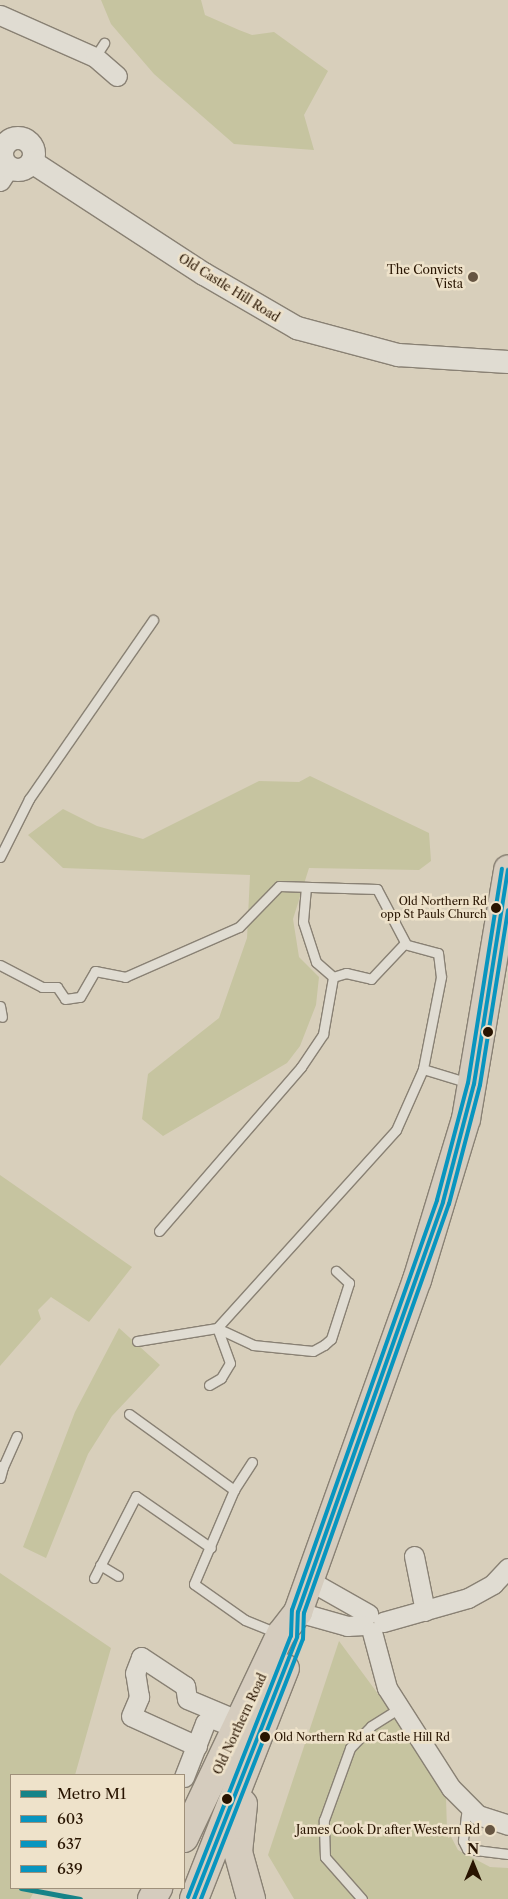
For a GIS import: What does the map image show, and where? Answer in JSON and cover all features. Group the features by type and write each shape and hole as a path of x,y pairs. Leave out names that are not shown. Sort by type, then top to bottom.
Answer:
{"main road":[{"name":"Old Northern Road","path":"185,1836 240,1726 281,1634 298,1612 441,1210 474,1084 508,870"},
{"name":"Old Northern Road","path":"194,1899 297,1637 298,1612"},
{"path":"250,1899 238,1843 251,1758"}],"street":[{"path":"0,16 100,50 117,76"},
{"path":"25,140 33,147 32,162 19,170 5,174 3,141 25,140"},
{"name":"Old Castle Hill Road","path":"32,162 290,325 344,344 398,355 508,362"},
{"path":"414,1556 425,1612"},
{"path":"298,1612 347,1626 425,1612 468,1598 493,1584 508,1568"},
{"path":"310,1581 372,1623 398,1709 467,1807 508,1825"},
{"path":"197,1746 130,1716 139,1697 135,1673 141,1657 185,1686 187,1699 240,1726"},
{"path":"185,1775 211,1718 240,1726"}],"lane":[{"path":"0,857 29,799 70,738 101,702 153,620"},
{"path":"0,966 42,987 57,987 65,999 80,997 95,971 125,977 240,927 279,886 377,889 406,944 438,953 442,962 423,1070 396,1130 217,1328"},
{"path":"306,887 303,922 316,962 333,976"},
{"path":"333,976 346,973 371,979 406,944"},
{"path":"159,1231 301,1067 322,1034 333,976"},
{"path":"0,1006 2,1017"},
{"path":"423,1070 474,1084"},
{"path":"137,1341 217,1328 253,1345 313,1351 331,1339 349,1283 336,1271"},
{"path":"209,1385 221,1378 230,1363 217,1328"},
{"path":"129,1414 234,1490"},
{"path":"0,1478 2,1466 17,1436"},
{"path":"252,1462 234,1490 211,1548 194,1584 245,1620 281,1634"},
{"path":"94,1578 136,1496 211,1548"},
{"path":"100,1565 118,1576"},
{"path":"362,1899 325,1858 324,1820 350,1748 371,1726 398,1709"},
{"path":"467,1807 463,1841 467,1849 508,1854"}],"shaded area":[{"path":"101,0 201,0 205,15 239,30 252,35 274,32 328,71 304,115 314,150 234,144 154,74 111,24"},
{"path":"310,776 429,833 431,861 419,870 309,868 293,919 299,957 319,977 316,1005 300,1046 287,1063 163,1136 142,1119 148,1074 219,1018 247,938 250,875 63,868 28,835 63,809 97,826 143,839 259,781 299,782"},
{"path":"0,1175 132,1267 89,1322 51,1297 38,1310 41,1319 0,1366"},
{"path":"119,1328 160,1365 112,1416 88,1454 46,1558 23,1547 75,1412"},
{"path":"0,1573 111,1648 75,1774 10,1774 10,1889 35,1889 30,1899 0,1899"},
{"path":"339,1641 429,1763 446,1798 447,1829 458,1850 490,1867 508,1868 508,1899 294,1899 268,1855"}],"metro line":[{"name":"M1","path":"26,1889 80,1899"}],"transit line":[{"name":"639","path":"188,1897 291,1636 292,1610 437,1200 468,1083 502,869"},
{"name":"603","path":"194,1899 297,1637 298,1612 443,1202 474,1084 508,870"},
{"name":"637","path":"201,1899 303,1639 304,1613 449,1204 480,1085 508,910"}],"place":[{"name":"The Convicts Vista","path":"473,277"},
{"name":"Old Northern Rd opp St Pauls Church","path":"496,908"},
{"name":"Old Northern Rd at Castle Hill Rd","path":"265,1737"},
{"name":"James Cook Dr after Western Rd","path":"490,1830"}]}
